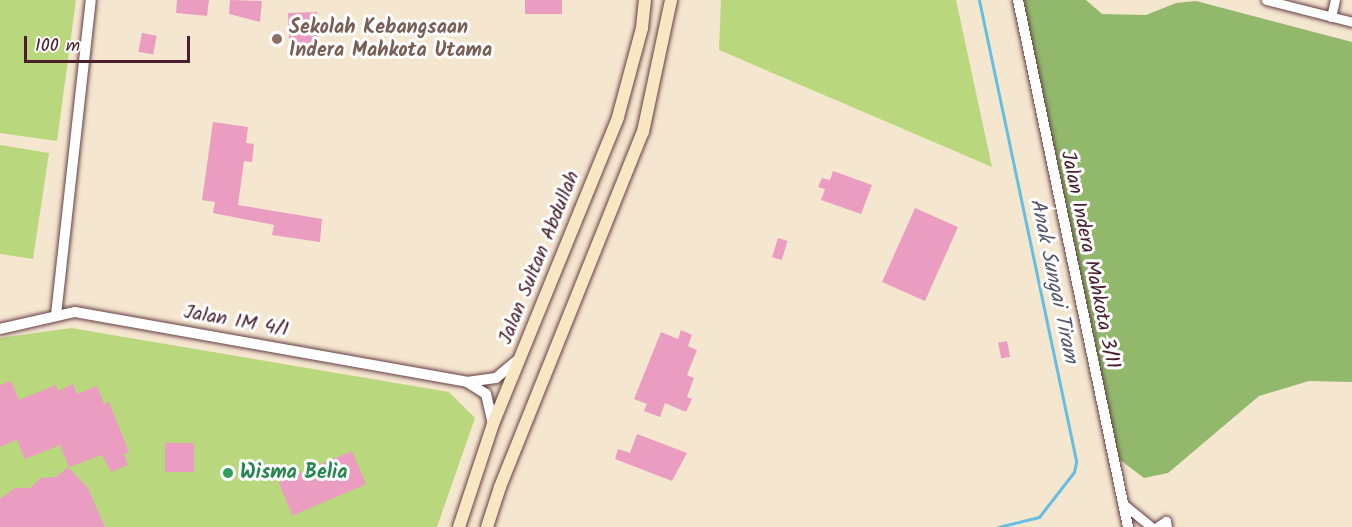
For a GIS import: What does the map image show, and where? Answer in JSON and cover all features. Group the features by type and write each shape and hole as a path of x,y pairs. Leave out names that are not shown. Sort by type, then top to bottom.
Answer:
{"main road":[{"name":"Jalan Sultan Abdullah","path":"459,527 493,424 618,117 642,28 645,0"},
{"path":"487,527 500,487 643,132 671,0"}],"street":[{"path":"56,315 91,0"},
{"name":"Jalan Indera Mahkota 3/11","path":"1018,0 1128,527"},
{"path":"1266,0 1352,22"},
{"path":"1331,17 1335,0"},
{"name":"Jalan IM 4/1","path":"0,329 75,312 467,382 496,378 519,359"},
{"path":"467,382 486,394 493,424"},
{"path":"1122,503 1155,527 1167,524"}],"green space":[{"path":"0,0 76,0 57,141 0,133"},
{"path":"721,0 956,0 992,167 719,50"},
{"path":"1022,0 1086,0 1102,14 1146,15 1176,3 1196,1 1352,42 1352,382 1309,381 1259,396 1168,473 1144,478 1111,453"},
{"path":"0,145 49,153 33,259 0,254"},
{"name":"Wisma Belia","path":"71,328 449,392 475,418 437,527 0,527 0,338"}],"building":[{"path":"177,0 209,0 207,16 176,13"},
{"path":"230,0 262,1 260,22 229,14"},
{"path":"525,0 562,0 562,14 525,14"},
{"path":"317,12 318,43 289,44 288,13"},
{"path":"142,33 157,36 153,55 138,52"},
{"path":"213,122 248,127 246,143 254,144 252,162 244,161 238,205 322,219 320,242 272,235 274,225 213,213 215,202 202,200"},
{"path":"833,171 872,185 861,214 821,200 825,189 818,187 822,178 830,180"},
{"path":"915,208 958,227 925,301 882,282"},
{"path":"778,238 788,241 782,260 772,257"},
{"path":"681,330 692,335 688,346 697,350 687,375 694,378 687,397 692,399 686,412 665,403 660,417 644,411 647,404 634,399 661,332 678,339"},
{"path":"1007,341 1010,357 1001,358 998,343"},
{"path":"11,381 19,400 56,385 58,391 73,384 77,394 97,386 104,404 109,402 129,452 124,454 128,465 111,472 102,455 69,467 60,445 25,459 17,440 0,447 0,385"},
{"path":"637,434 687,453 672,481 615,459 618,449 630,453"},
{"path":"165,443 194,443 194,472 165,472"},
{"path":"352,451 366,484 292,515 278,482"},
{"path":"68,467 88,488 105,527 0,527 0,499 15,488 30,488 41,478 56,477"}],"waterway":[{"name":"Anak Sungai Tiram","path":"979,0 1076,462 1074,472 1039,517 998,527"}],"place":[{"name":"Sekolah Kebangsaan Indera Mahkota Utama","path":"277,39"},
{"name":"Wisma Belia","path":"228,473"}]}
